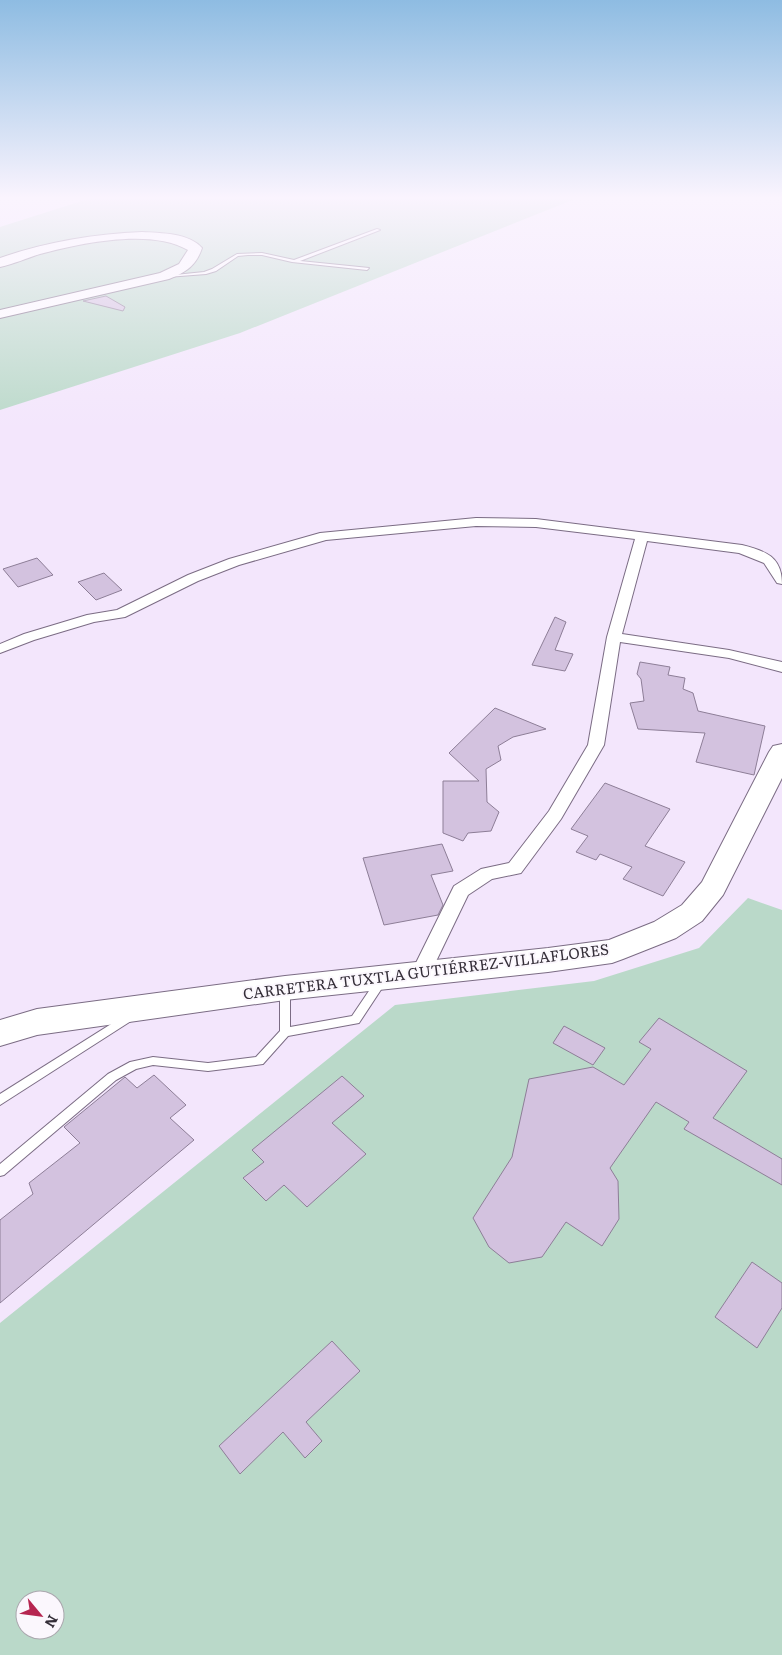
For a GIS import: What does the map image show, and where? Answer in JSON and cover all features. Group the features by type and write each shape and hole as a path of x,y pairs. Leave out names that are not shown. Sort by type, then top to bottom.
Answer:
{"main road":[{"path":"0,314 163,276"},
{"name":"CARRETERA TUXTLA GUTIÉRREZ-VILLAFLORES","path":"0,1033 36,1022 285,988 612,952 665,930 692,913 714,888 782,752"}],"street":[{"path":"0,649 29,637 92,618 120,614 193,578 234,562 325,536 476,522 536,522 742,549 769,560 782,580"},
{"path":"421,973 461,890 487,874 515,868 555,815 596,745 614,637 642,537"},
{"path":"614,637 729,654 782,667"}],"lane":[{"path":"0,1171 112,1077 134,1065 153,1062 208,1067 260,1061 285,1032 355,1020 384,977"},
{"path":"285,988 285,1032"},
{"path":"0,1100 144,1007"}],"green space":[{"path":"0,276 382,276 240,333 0,410"},
{"path":"748,898 782,910 782,1655 0,1655 0,1323 395,1005 594,981 699,948"}],"building":[{"path":"106,296 125,307 123,311 83,301"},
{"path":"37,558 53,575 18,587 3,569"},
{"path":"104,573 122,590 96,600 78,582"},
{"path":"555,617 566,622 555,650 573,654 565,671 532,665"},
{"path":"640,662 670,667 668,675 685,678 683,689 693,693 698,711 765,726 754,775 696,762 705,733 638,729 630,703 644,701 641,679 637,674"},
{"path":"495,708 546,729 513,737 498,746 501,760 486,769 487,802 499,812 491,831 468,833 463,841 443,833 443,781 479,781 449,753"},
{"path":"605,783 670,809 645,846 685,862 663,896 623,879 632,867 600,854 596,860 576,852 588,836 571,829"},
{"path":"442,844 453,871 431,875 443,905 438,915 384,925 363,858"},
{"path":"659,1018 747,1071 713,1118 782,1159 782,1185 684,1129 689,1122 656,1102 610,1168 618,1181 619,1219 602,1246 566,1222 542,1257 509,1263 489,1247 473,1218 512,1157 529,1079 593,1067 624,1085 651,1049 639,1042"},
{"path":"564,1026 605,1048 593,1065 553,1043"},
{"path":"154,1075 186,1105 170,1118 194,1140 0,1303 0,1220 33,1194 29,1183 80,1143 64,1127 125,1077 137,1088"},
{"path":"342,1076 364,1096 332,1123 366,1154 307,1207 284,1185 266,1201 243,1178 264,1162 252,1150"},
{"path":"752,1262 782,1283 782,1308 757,1348 715,1317"},
{"path":"332,1341 360,1371 306,1422 322,1441 305,1458 283,1432 240,1474 219,1446"}]}
